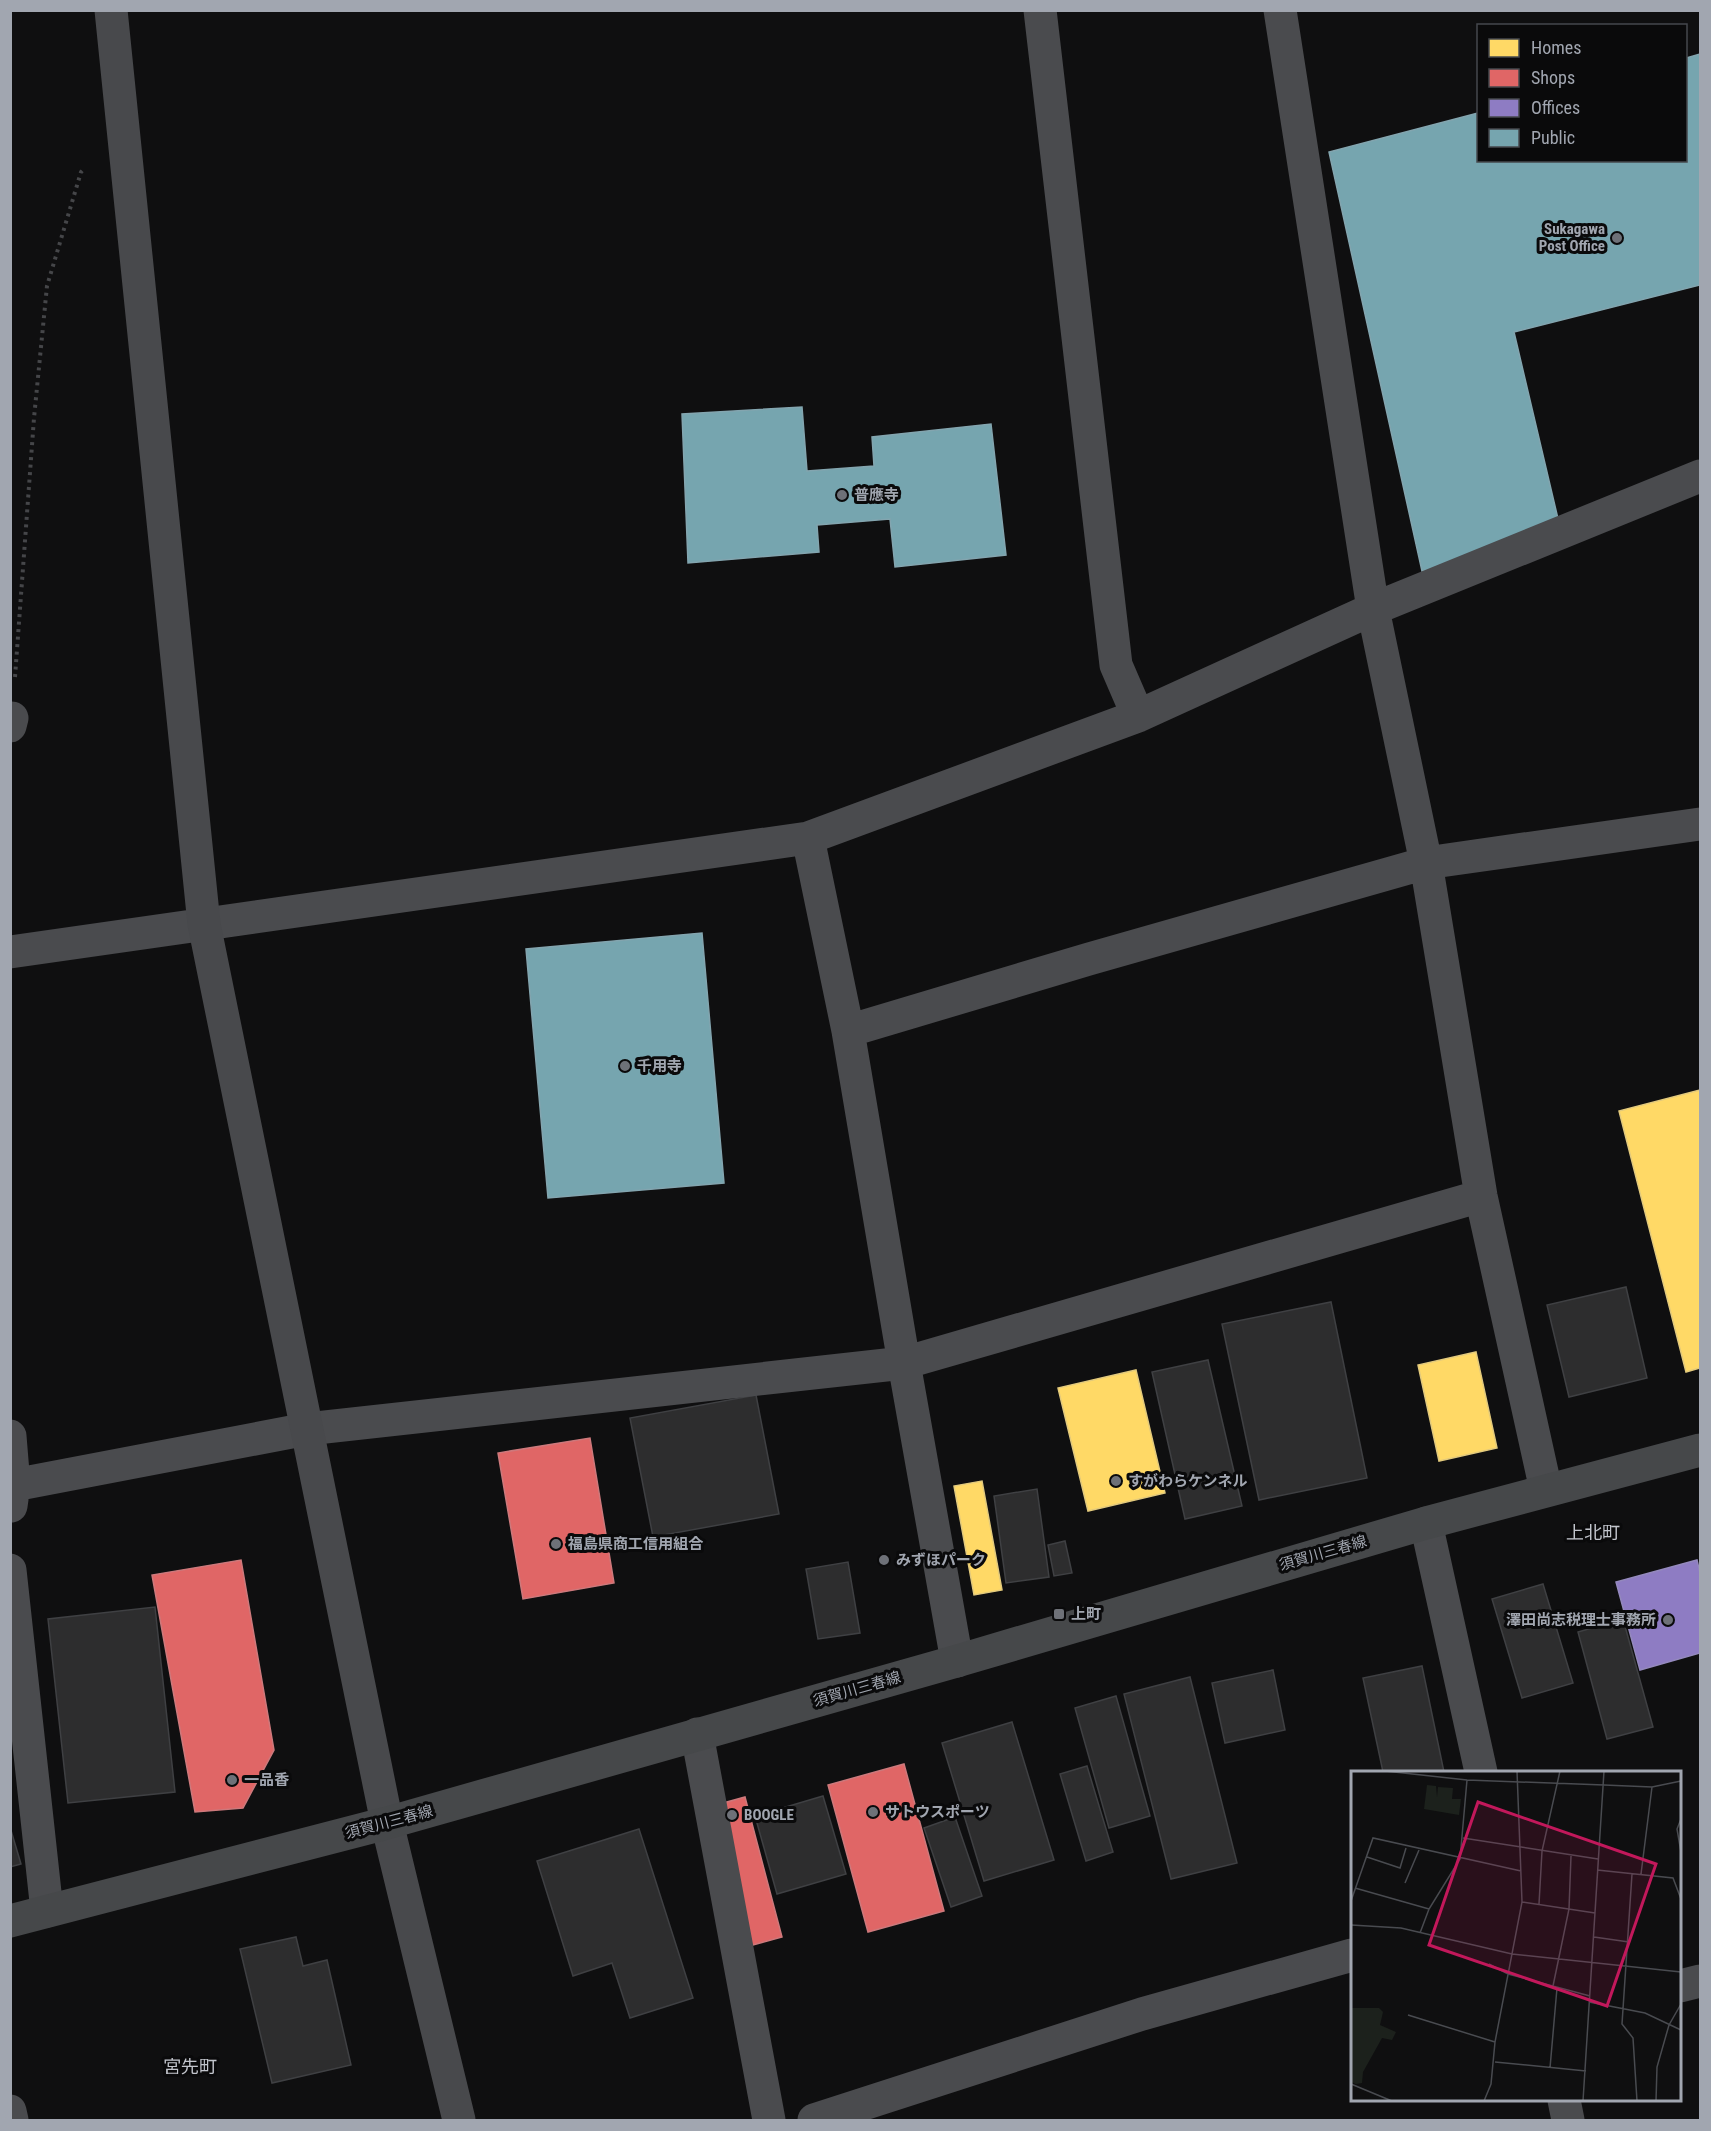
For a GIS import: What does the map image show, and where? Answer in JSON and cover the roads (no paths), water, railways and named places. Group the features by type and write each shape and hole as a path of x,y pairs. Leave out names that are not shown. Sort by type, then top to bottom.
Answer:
{"main road":[{"name":"須賀川三春線","path":"10,1921 387,1823 957,1661 1426,1523 1701,1450"}],"street":[{"path":"111,10 204,924 387,1823 459,2121"},
{"path":"1280,10 1373,609 1426,863 1481,1196 1546,1490"},
{"path":"1040,11 1116,665 1138,716"},
{"path":"10,952 808,838 1138,716 1373,609 1701,476"},
{"path":"848,1031 1089,959 1426,863 1701,824"},
{"path":"808,838 848,1031 957,1661"},
{"path":"10,1436 12,1496 307,1429 904,1363 1481,1196"},
{"path":"1426,1523 1482,1771"},
{"path":"10,1570 46,1911"},
{"path":"697,1734 769,2121"},
{"path":"814,2121 1142,2014 1351,1956"},
{"path":"1681,1986 1701,1981"},
{"path":"1564,2101 1568,2121"},
{"path":"10,2111 12,2121"}],"place":[{"name":"Sukagawa Post Office","path":"1617,238"},
{"name":"普應寺","path":"842,495"},
{"name":"千用寺","path":"625,1066"},
{"name":"すがわらケンネル","path":"1116,1481"},
{"name":"福島県商工信用組合","path":"556,1544"},
{"name":"みずほパーク","path":"884,1560"},
{"name":"上町","path":"1059,1614"},
{"name":"澤田尚志税理士事務所","path":"1668,1620"},
{"name":"一品香","path":"232,1780"},
{"name":"サトウスポーツ","path":"873,1812"},
{"name":"BOOGLE","path":"732,1815"}],"district":[{"name":"上北町","path":"1593,1532"},
{"name":"宮先町","path":"190,2066"}]}
